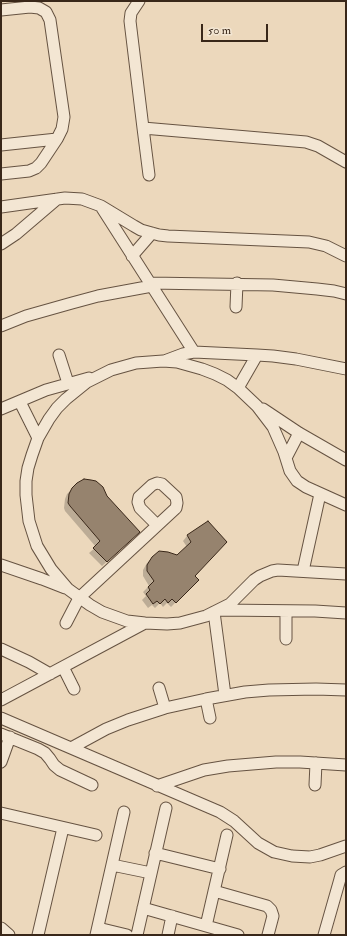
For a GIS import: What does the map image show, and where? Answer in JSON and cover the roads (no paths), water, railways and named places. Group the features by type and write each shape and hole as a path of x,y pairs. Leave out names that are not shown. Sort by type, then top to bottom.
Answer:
{"street":[{"path":"139,1 131,14 130,21 150,175"},
{"path":"1,10 30,4 46,12 50,20 64,118 62,129 42,163 29,171 1,174"},
{"path":"143,128 306,142 318,146 346,162"},
{"path":"1,145 57,139"},
{"path":"1,207 65,198 82,199 101,206 134,226 152,233 168,236 309,242 326,246 346,256"},
{"path":"1,244 16,234 57,199"},
{"path":"101,206 194,352"},
{"path":"132,256 152,233"},
{"path":"236,307 237,283"},
{"path":"1,326 26,316 72,303 151,284 273,284 334,291 346,294"},
{"path":"163,361 194,352 273,356 346,369"},
{"path":"58,354 68,383"},
{"path":"238,388 256,355"},
{"path":"1,410 46,390 136,363 163,361 202,369 215,374 238,388 257,406 273,427 279,439 290,471 297,481 320,494 346,505"},
{"path":"98,375 66,398 49,419 38,438 28,468 26,481 29,521 37,546 51,569 68,589 102,612 114,617 145,624 167,624 193,620 230,604 254,580 266,573 278,570 346,574"},
{"path":"20,402 38,438"},
{"path":"257,406 267,411 299,433 346,460"},
{"path":"286,458 299,433"},
{"path":"303,571 320,494"},
{"path":"66,623 80,598 157,525"},
{"path":"1,565 68,589"},
{"path":"216,611 346,612"},
{"path":"216,611 225,695"},
{"path":"286,611 286,638"},
{"path":"1,700 145,624"},
{"path":"1,650 29,662 50,674"},
{"path":"63,668 74,689"},
{"path":"159,688 165,708"},
{"path":"71,748 106,729 128,720 165,708 206,699 257,691 293,689 346,690"},
{"path":"206,699 210,718"},
{"path":"1,718 227,816 240,825 258,843 274,852 296,857 310,857 346,846"},
{"path":"1,762 5,736 45,753 60,770 92,785"},
{"path":"157,786 204,770 228,766 276,762 346,765"},
{"path":"315,785 316,763"},
{"path":"137,935 166,808"},
{"path":"124,812 97,932 127,935"},
{"path":"2,817 96,835"},
{"path":"38,935 63,828"},
{"path":"204,929 227,836"},
{"path":"156,853 220,869"},
{"path":"112,865 151,873"},
{"path":"324,935 340,879 346,872"},
{"path":"214,891 267,906 271,910 273,916 268,935"},
{"path":"143,908 172,916 204,929 238,935"},
{"path":"168,935 172,916"},
{"path":"1,928 9,935"}]}
